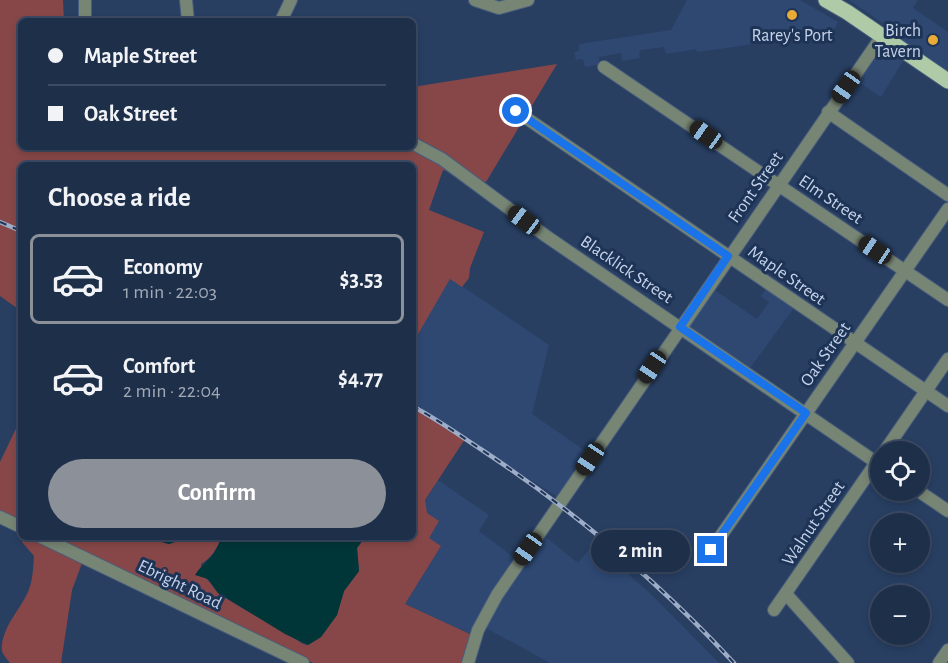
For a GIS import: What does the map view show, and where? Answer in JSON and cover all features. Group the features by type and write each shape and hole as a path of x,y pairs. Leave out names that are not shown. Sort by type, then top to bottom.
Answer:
{"main road":[{"path":"826,0 948,81"}],"street":[{"path":"85,0 85,18"},
{"path":"186,0 188,18"},
{"path":"280,18 291,0"},
{"path":"475,0 499,8 528,0"},
{"name":"Front Street","path":"468,663 478,630 492,601 882,36"},
{"name":"Elm Street","path":"604,67 948,300"},
{"name":"Maple Street","path":"516,111 948,406"},
{"path":"828,112 948,195"},
{"name":"Blacklick Street","path":"416,145 442,159 546,236 870,456"},
{"name":"Oak Street","path":"711,550 948,209"},
{"path":"892,441 948,359"},
{"name":"Walnut Street","path":"774,610 870,475"},
{"path":"930,499 948,511"},
{"path":"0,517 18,526"},
{"name":"Ebright Road","path":"47,540 303,663"},
{"path":"786,594 848,663"},
{"path":"939,663 948,650"}],"shaded area":[{"path":"0,0 63,0 64,18 18,18 18,150 416,150 416,87 557,64 486,182 443,170 429,210 484,232 470,268 469,278 462,287 450,279 416,338 416,162 18,162 18,309 0,296"},
{"path":"687,0 800,0 838,22 833,31 828,34 802,33 741,46 697,52 696,49 666,54 664,47 641,50 640,58 622,61 621,53 599,57 599,65 585,67 583,59 576,60 574,52 579,51 579,44 671,30"},
{"path":"849,0 918,0 913,8 948,32 948,74 946,69 884,28 884,24"},
{"path":"882,48 903,61 881,97 858,82"},
{"path":"450,278 549,345 532,414 597,459 567,503 416,407 416,337"},
{"path":"770,282 799,301 742,379 680,336 713,289 757,319 769,302 761,296"},
{"path":"416,407 467,440 463,442 425,500 427,513 439,521 429,538 441,546 405,604 472,635 464,663 313,663 59,540 155,540 169,544 180,540 220,540 211,556 201,564 202,576 221,595 308,645 321,637 337,615 344,591 359,571 357,548 363,540 416,540"},
{"path":"18,424 18,521 0,512 0,462"},
{"path":"438,480 489,515 479,531 516,559 472,635 405,604 441,546 428,538 425,500"},
{"path":"543,535 578,563 594,544 653,596 719,663 550,663 484,627 490,613"},
{"path":"23,540 36,540 82,563 72,590 61,663 10,663 2,651 7,628 27,594 32,580 34,556 22,542"},
{"path":"155,540 180,540 169,544"},
{"path":"221,540 363,540 357,548 359,571 344,591 337,615 321,637 308,645 285,634 218,593 208,579 195,575"}],"railway":[{"path":"0,222 18,230"},
{"path":"416,408 516,473 582,523 646,576 734,663"}],"place":[{"name":"Rarey's Port","path":"792,15"},
{"name":"Birch Tavern","path":"933,40"}],"route":[{"path":"516,111 728,256 680,327 806,413 711,550"}]}
